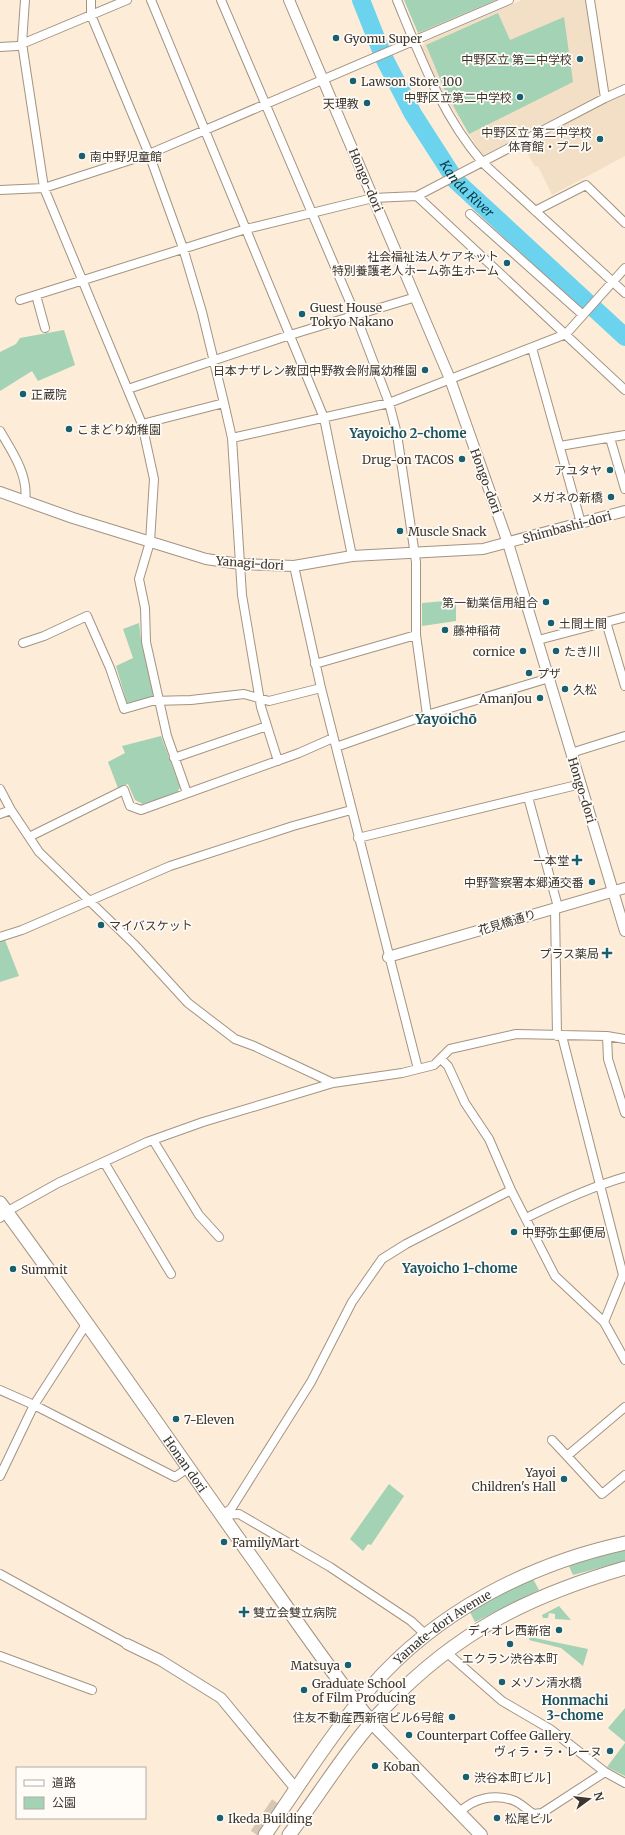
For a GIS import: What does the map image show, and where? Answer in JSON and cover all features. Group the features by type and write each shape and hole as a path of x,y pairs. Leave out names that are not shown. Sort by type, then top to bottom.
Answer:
{"main road":[{"name":"Honan dori","path":"2,1211 87,1323 221,1515 372,1724"},
{"name":"Yamate-dori Avenue","path":"265,1835 296,1789 357,1705 397,1660 427,1636 488,1593 525,1575 562,1560 625,1543"},
{"name":"Yamate-dori Avenue","path":"289,1835 387,1705 445,1651 479,1628 518,1607 582,1581 625,1568"},
{"path":"372,1724 481,1835"}],"street":[{"path":"25,0 22,43 44,188 142,424 154,479 150,542 139,579 145,608 146,642 167,736 187,793"},
{"path":"91,0 91,15 149,154 183,248 214,360 232,438 242,595 260,699 266,726 278,760"},
{"path":"0,47 17,46 127,0"},
{"path":"151,0 324,418 352,556"},
{"path":"221,0 356,316 389,403 398,434 416,562 416,635 427,715"},
{"name":"Hongo-dori","path":"289,0 450,379 508,543 625,932"},
{"path":"397,0 438,94 468,146 483,163 625,293"},
{"path":"0,190 44,188 149,154 509,0"},
{"path":"590,0 605,98"},
{"path":"20,300 246,229 373,198 417,196 461,175 605,98 625,89"},
{"path":"535,211 586,184 625,223"},
{"path":"417,196 625,390"},
{"path":"470,214 583,314"},
{"path":"232,438 389,403 566,334 625,268"},
{"path":"36,295 44,328"},
{"path":"128,389 290,335 416,297"},
{"path":"532,348 581,523"},
{"path":"142,424 224,402"},
{"path":"0,431 19,464 26,495 25,501"},
{"path":"560,446 625,435"},
{"path":"610,438 625,489"},
{"name":"Yanagi-dori","path":"0,492 206,559 240,564 294,566 352,556 483,549 508,543"},
{"name":"Shimbashi-dori","path":"508,543 625,511"},
{"path":"294,566 315,664 334,742 403,1016 418,1069"},
{"path":"23,643 44,636 87,616 110,668 124,708 152,701 191,700 244,694 270,701 321,688"},
{"path":"538,640 625,617"},
{"path":"606,622 625,686"},
{"path":"315,664 416,635"},
{"path":"29,837 124,790 130,806 141,810 278,760 549,678"},
{"path":"174,758 266,726"},
{"path":"571,753 625,736"},
{"path":"358,838 581,784"},
{"path":"0,789 11,810 39,852 134,944 188,1003 216,1026 235,1039 254,1046 333,1083"},
{"path":"528,797 556,908 560,1036 582,1113 623,1275 604,1322"},
{"path":"0,814 11,810"},
{"path":"0,937 22,930 170,866 293,826 351,810"},
{"name":"花見橋通り","path":"388,957 625,888"},
{"path":"2,1211 104,1162 154,1140 203,1122 333,1083 434,1065 442,1059 450,1049 516,1034 607,1036 625,1039"},
{"path":"607,1036 608,1059 625,1113"},
{"path":"442,1059 448,1066 465,1103 489,1139 511,1190 555,1276 604,1322 624,1356"},
{"path":"154,1140 198,1215 219,1238"},
{"path":"104,1162 171,1274"},
{"path":"526,1218 599,1184 625,1177"},
{"path":"221,1515 231,1509 311,1382 352,1302 382,1259 406,1244 511,1190"},
{"path":"0,1476 34,1406 87,1323"},
{"path":"0,1390 175,1477 188,1468"},
{"path":"567,1456 625,1407"},
{"path":"552,1440 602,1494 625,1475"},
{"path":"221,1515 239,1514 290,1543 411,1622 427,1636"},
{"path":"0,1574 160,1660 221,1698 296,1789"},
{"path":"445,1651 502,1701 550,1729 605,1772 625,1783"},
{"path":"0,1656 92,1690"},
{"path":"459,1813 467,1805 485,1798 501,1798 516,1801 533,1814 542,1813 605,1772"}],"shaded area":[{"name":"中野区立第二中学校","path":"522,0 585,0 601,94 565,113 568,119 625,93 625,156 552,195 538,166 535,167 524,147 565,124 561,115 483,156 443,94 422,48 425,42"}],"green space":[{"path":"404,0 496,0 418,33"},
{"path":"498,13 510,40 564,17 573,82 469,134 445,91 426,45"},
{"path":"64,330 75,365 38,381 32,371 0,391 0,352 16,344 20,338"},
{"path":"456,600 456,621 422,626 422,603"},
{"path":"139,623 141,641 154,693 152,697 127,703 116,666 133,658 123,629"},
{"path":"161,736 180,787 177,793 143,804 135,800 128,784 118,788 108,762 125,753 122,746"},
{"path":"5,940 19,976 0,982 0,941"},
{"path":"389,1484 404,1496 371,1545 368,1544 363,1551 350,1539"},
{"path":"625,1550 625,1561 573,1575 568,1564"},
{"path":"532,1577 539,1590 475,1622 470,1612"},
{"path":"559,1606 571,1620 555,1619 555,1614 549,1613 548,1618 543,1618 542,1615"},
{"path":"530,1637 588,1649 583,1666 561,1648 529,1640"},
{"path":"625,1708 625,1742 608,1728"},
{"path":"625,1743 625,1776 607,1767"}],"waterway":[{"name":"Kanda River","path":"361,0 384,58 413,114 456,181 625,337"}],"tunnel":[{"path":"257,1835 280,1801"}],"place":[{"name":"Gyomu Super","path":"336,38"},
{"name":"中野区立 第二中学校","path":"580,59"},
{"name":"Lawson Store 100","path":"353,81"},
{"name":"中野区立第二中学校","path":"520,97"},
{"name":"天理教","path":"367,103"},
{"name":"中野区立 第二中学校 体育館・プール","path":"600,139"},
{"name":"南中野児童館","path":"82,156"},
{"name":"社会福祉法人ケアネット 特別養護老人ホーム弥生ホーム","path":"507,263"},
{"name":"Guest House Tokyo Nakano","path":"302,314"},
{"name":"日本ナザレン教団中野教会附属幼稚園","path":"425,370"},
{"name":"正蔵院","path":"23,394"},
{"name":"こまどり幼稚園","path":"69,429"},
{"name":"Drug-on TACOS","path":"462,459"},
{"name":"アユタヤ","path":"610,470"},
{"name":"メガネの新橋","path":"611,497"},
{"name":"Muscle Snack","path":"400,531"},
{"name":"第一勧業信用組合","path":"546,602"},
{"name":"土間土間","path":"551,623"},
{"name":"藤神稲荷","path":"445,630"},
{"name":"cornice","path":"523,651"},
{"name":"たき川","path":"556,651"},
{"name":"プザ","path":"529,673"},
{"name":"久松","path":"565,689"},
{"name":"AmanJou","path":"540,698"},
{"name":"一本堂","path":"577,860"},
{"name":"中野警察署本郷通交番","path":"592,882"},
{"name":"マイバスケット","path":"101,925"},
{"name":"プラス薬局","path":"607,953"},
{"name":"中野弥生郵便局","path":"514,1232"},
{"name":"Summit","path":"13,1269"},
{"name":"7-Eleven","path":"176,1419"},
{"name":"Yayoi Children's Hall","path":"564,1479"},
{"name":"FamilyMart","path":"224,1542"},
{"name":"雙立会雙立病院","path":"244,1612"},
{"name":"ディオレ西新宿","path":"559,1630"},
{"name":"エクラン渋谷本町","path":"510,1644"},
{"name":"Matsuya","path":"348,1665"},
{"name":"メゾン清水橋","path":"502,1682"},
{"name":"Graduate School of Film Producing","path":"304,1690"},
{"name":"住友不動産西新宿ビル6号館","path":"452,1717"},
{"name":"Counterpart Coffee Gallery","path":"409,1735"},
{"name":"ヴィラ・ラ・レーヌ","path":"610,1751"},
{"name":"Koban","path":"375,1766"},
{"name":"渋谷本町ビル]","path":"466,1777"},
{"name":"Ikeda Building","path":"220,1818"},
{"name":"松尾ビル","path":"497,1818"}],"district":[{"name":"Yayoicho 2-chome","path":"408,433"},
{"name":"Yayoichō","path":"446,719"},
{"name":"Yayoicho 1-chome","path":"460,1268"},
{"name":"Honmachi 3-chome","path":"575,1708"}]}
